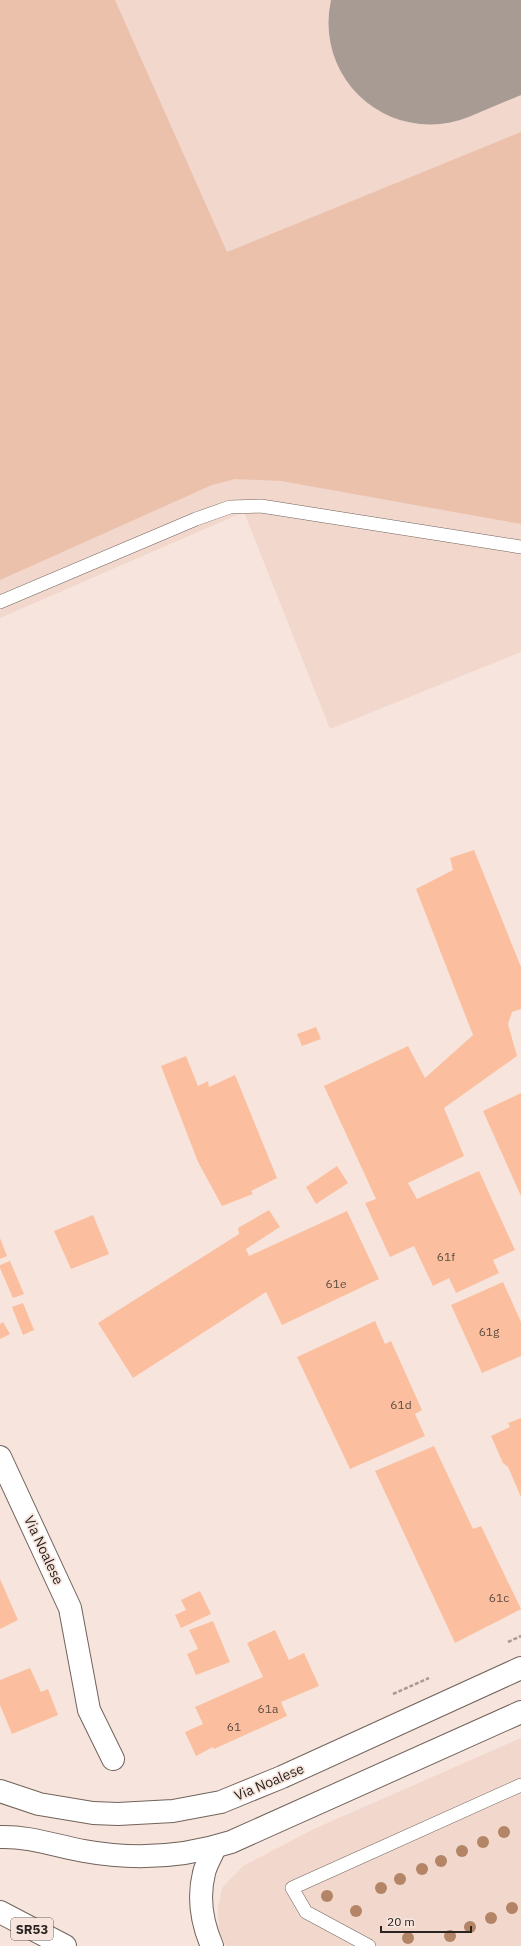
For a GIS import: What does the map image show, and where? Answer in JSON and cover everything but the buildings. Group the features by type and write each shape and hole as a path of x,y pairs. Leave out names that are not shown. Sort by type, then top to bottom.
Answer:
{"main road":[{"name":"Via Noalese","path":"0,1457 70,1608 89,1710 113,1760"},
{"name":"Via Noalese","path":"0,1791 39,1804 93,1813 118,1814 173,1811 221,1802 282,1777 521,1668"},
{"path":"0,1837 17,1836 85,1851 150,1856 197,1852 231,1842 521,1712"},
{"path":"212,1946 205,1930 202,1912 202,1894 204,1873 215,1847"},
{"name":"SR53","path":"0,1912 64,1946"}],"lane":[{"path":"0,602 196,519 230,507 261,506 521,547"},
{"path":"368,1946 306,1912 292,1888 521,1785"}],"shaded area":[{"path":"0,0 521,0 521,652 330,729 244,512 0,618"},
{"path":"0,0 115,0 227,252 521,132 521,524 281,481 235,479 212,485 0,580"},
{"path":"521,1738 521,1946 226,1946 219,1931 218,1907 222,1888 243,1866 316,1828"}],"runway":[{"path":"430,23 485,0"}]}
